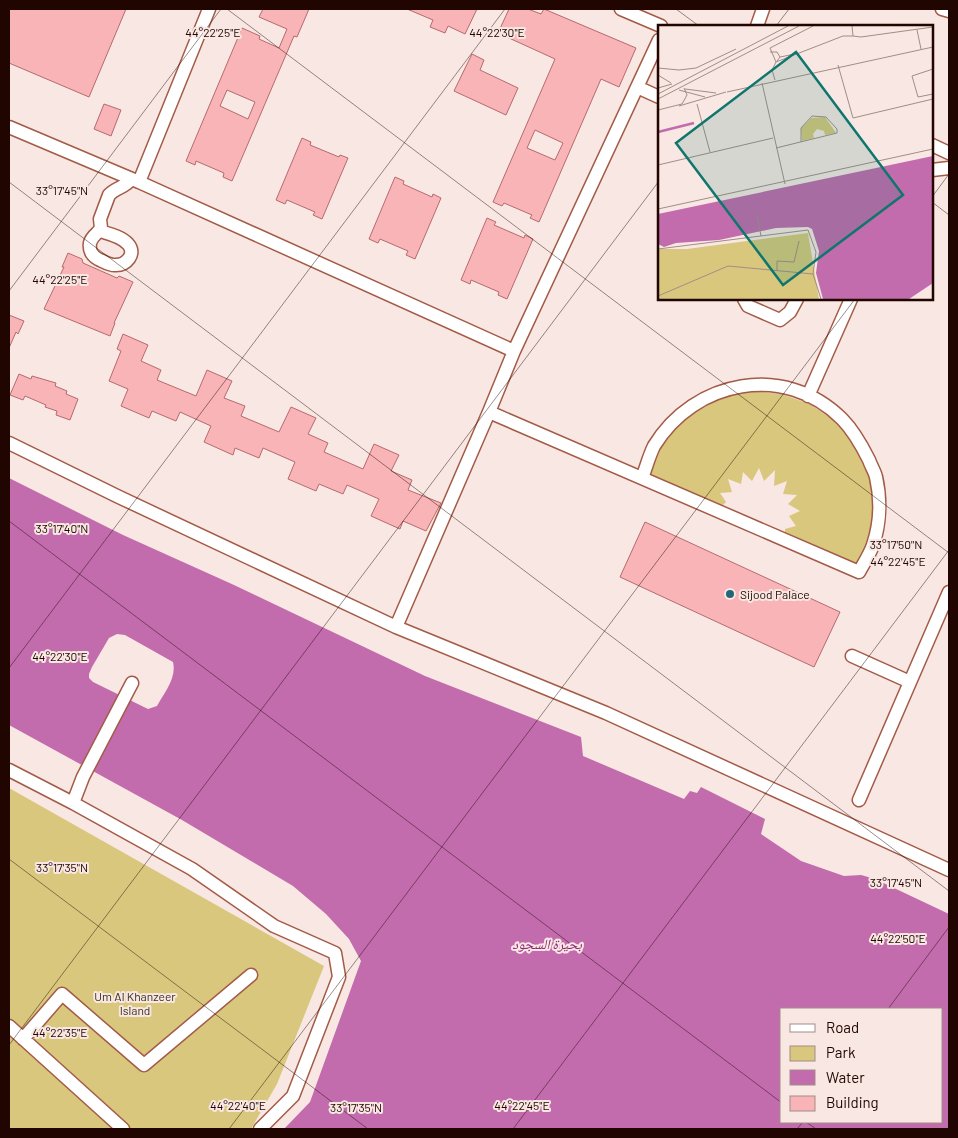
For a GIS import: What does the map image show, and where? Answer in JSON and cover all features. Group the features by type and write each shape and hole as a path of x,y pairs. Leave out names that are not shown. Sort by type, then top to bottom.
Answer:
{"street":[{"path":"100,231 102,228 100,219 109,195 114,190 135,180 209,9"},
{"path":"621,9 659,25"},
{"path":"757,25 763,9"},
{"path":"396,627 514,351 658,42"},
{"path":"637,87 658,97"},
{"path":"9,127 135,180 514,351"},
{"path":"933,145 949,153"},
{"path":"933,170 949,168"},
{"path":"745,300 748,306 780,320 790,312 796,300"},
{"path":"808,396 851,300"},
{"path":"489,412 859,572 873,545 880,512 876,477 863,447 842,419 820,402 794,390 771,385 748,385 715,393 694,404 671,423 653,448 642,478"},
{"path":"9,443 396,627 606,713 949,870"},
{"path":"860,800 949,592"},
{"path":"852,656 910,682"},
{"path":"73,803 83,777 132,683"},
{"path":"9,770 192,869 274,926 335,953 339,977 293,1096 260,1129"},
{"path":"23,1039 62,994 144,1065 251,975"},
{"path":"9,1026 124,1129"}],"green space":[{"path":"751,391 781,394 810,404 835,421 856,443 870,469 876,499 873,528 867,547 856,566 785,534 785,529 796,526 789,516 800,511 788,504 797,495 783,494 787,481 774,486 775,470 764,481 759,468 752,481 743,472 741,484 728,479 732,492 720,493 726,502 722,506 650,474 654,459 672,430 693,407 721,396"},
{"name":"Um Al Khanzeer Island","path":"9,788 324,966 277,1084 251,1129 9,1129"}],"water":[{"name":"بحيرة السجود","path":"9,478 123,535 234,585 425,676 581,737 583,756 684,799 690,791 697,793 701,787 765,819 761,834 801,861 844,876 861,875 875,879 949,914 949,1129 284,1129 310,1102 361,961 349,939 326,914 293,886 182,820 9,725","holes":["117,634 125,635 173,662 172,680 157,706 148,709 93,682 89,678 92,667 109,638"]}],"building":[{"path":"9,9 126,9 89,97 9,63"},
{"path":"263,9 309,9 297,37 294,36 232,181 223,177 224,173 196,161 195,165 186,161 242,28 260,36 259,39 279,48 287,29 259,17","holes":["227,90 255,102 248,119 220,106"]},
{"path":"407,9 477,9 465,34 448,26 445,33 430,27 433,20"},
{"path":"509,9 528,9 541,14 544,9 636,48 619,87 601,79 539,222 530,218 532,215 504,203 502,206 493,202 555,59 498,33","holes":["535,130 563,143 555,160 527,148"]},
{"path":"472,54 484,60 480,70 518,88 506,115 454,91"},
{"path":"104,104 121,110 111,136 94,129"},
{"path":"302,138 311,142 310,145 339,157 340,155 348,158 322,219 313,215 315,212 287,200 285,204 276,200"},
{"path":"395,177 404,181 403,184 432,197 433,194 441,198 415,259 406,255 408,251 380,239 378,243 369,239"},
{"path":"487,218 496,222 494,225 524,238 525,235 533,239 507,299 498,295 499,292 471,280 470,284 461,280"},
{"path":"68,253 82,259 83,263 117,278 119,276 133,282 110,336 44,309 64,267 62,267"},
{"path":"9,315 24,321 18,334 16,332 9,348"},
{"path":"123,334 148,345 141,361 161,370 157,380 196,396 207,370 232,381 224,398 245,406 241,416 279,432 291,407 316,418 308,434 328,443 324,452 363,469 374,444 399,455 391,471 412,480 408,490 441,503 426,531 403,521 400,529 371,516 379,499 347,485 343,494 319,484 316,491 288,479 295,462 263,448 259,458 235,448 233,455 204,442 211,426 180,412 176,421 152,411 149,418 121,406 128,389 109,381 121,351 117,349"},
{"path":"19,374 31,379 32,376 56,383 55,386 67,391 66,394 78,399 70,420 56,415 57,411 25,396 23,400 10,395"},
{"name":"Sijood Palace","path":"645,522 840,612 814,667 620,577"}],"place":[{"name":"Sijood Palace","path":"730,594"}]}
